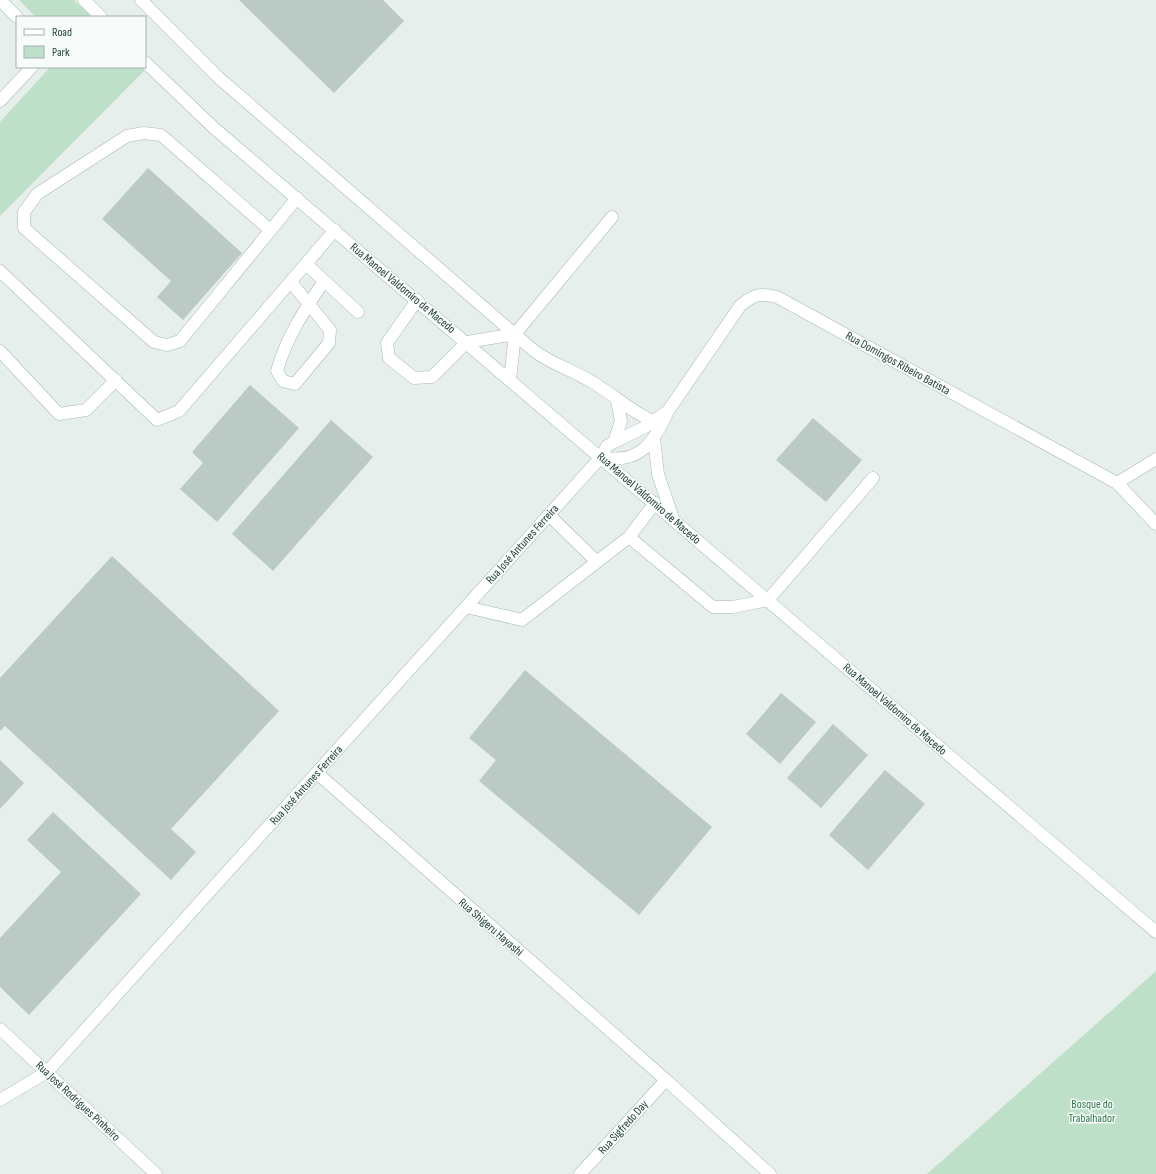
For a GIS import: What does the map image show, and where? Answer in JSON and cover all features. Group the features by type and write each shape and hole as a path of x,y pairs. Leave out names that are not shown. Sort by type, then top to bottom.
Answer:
{"street":[{"path":"0,0 16,16"},
{"path":"84,0 100,16"},
{"path":"141,0 219,78 542,357 592,382 639,416 658,424"},
{"name":"Rua Manoel Valdomiro de Macedo","path":"146,63 193,109 1156,932"},
{"path":"0,101 31,68"},
{"path":"270,230 161,135 144,133 127,136 37,194 24,212 24,228 154,342 167,345 180,341 297,198"},
{"path":"510,380 515,334 612,217"},
{"path":"0,271 157,420 179,411 335,230"},
{"path":"306,264 358,312"},
{"path":"291,282 308,304 330,330 329,343 294,384 283,381 277,371 282,353 308,304 324,280"},
{"name":"Rua Domingos Ribeiro Batista","path":"658,424 607,446 601,457 615,460 627,458 648,446 654,438 658,424 740,306 751,297 764,294 777,297 1117,483 1156,524"},
{"path":"417,300 387,343 389,358 414,378 432,377 467,342 515,334"},
{"path":"0,351 59,414 86,410 116,380"},
{"path":"614,442 621,421 617,401"},
{"path":"654,438 658,474 674,520"},
{"name":"Rua José Antunes Ferreira","path":"0,1100 47,1072 601,457"},
{"path":"1117,483 1156,459"},
{"path":"629,537 713,607 734,607 768,600 873,478"},
{"path":"466,607 522,620 629,537 655,503"},
{"path":"549,514 597,562"},
{"name":"Rua Shigeru Hayashi","path":"317,773 666,1080 770,1174"},
{"name":"Rua José Rodrigues Pinheiro","path":"0,1029 156,1174"},
{"name":"Rua Sigfredo Day","path":"580,1174 666,1080"}],"green space":[{"path":"19,0 74,0 91,16 35,16"},
{"path":"49,68 143,68 145,70 0,216 0,122"},
{"name":"Bosque do Trabalhador","path":"1156,971 1156,1174 927,1174"}],"building":[{"path":"239,0 383,0 404,21 334,93"},
{"path":"148,168 242,253 183,320 157,297 171,281 102,219"},
{"path":"250,385 299,428 217,522 180,489 203,463 192,452"},
{"path":"813,418 862,460 826,502 776,460"},
{"path":"331,420 373,457 273,571 232,534"},
{"path":"112,556 279,711 171,829 196,852 171,880 5,726 0,731 0,678"},
{"path":"525,670 712,827 639,915 479,781 496,760 469,738"},
{"path":"781,693 816,722 780,764 746,734"},
{"path":"833,724 868,755 821,808 787,778"},
{"path":"0,760 24,783 0,809"},
{"path":"885,770 925,804 868,870 829,835"},
{"path":"53,812 141,894 29,1015 0,987 0,938 61,872 27,840"}]}
